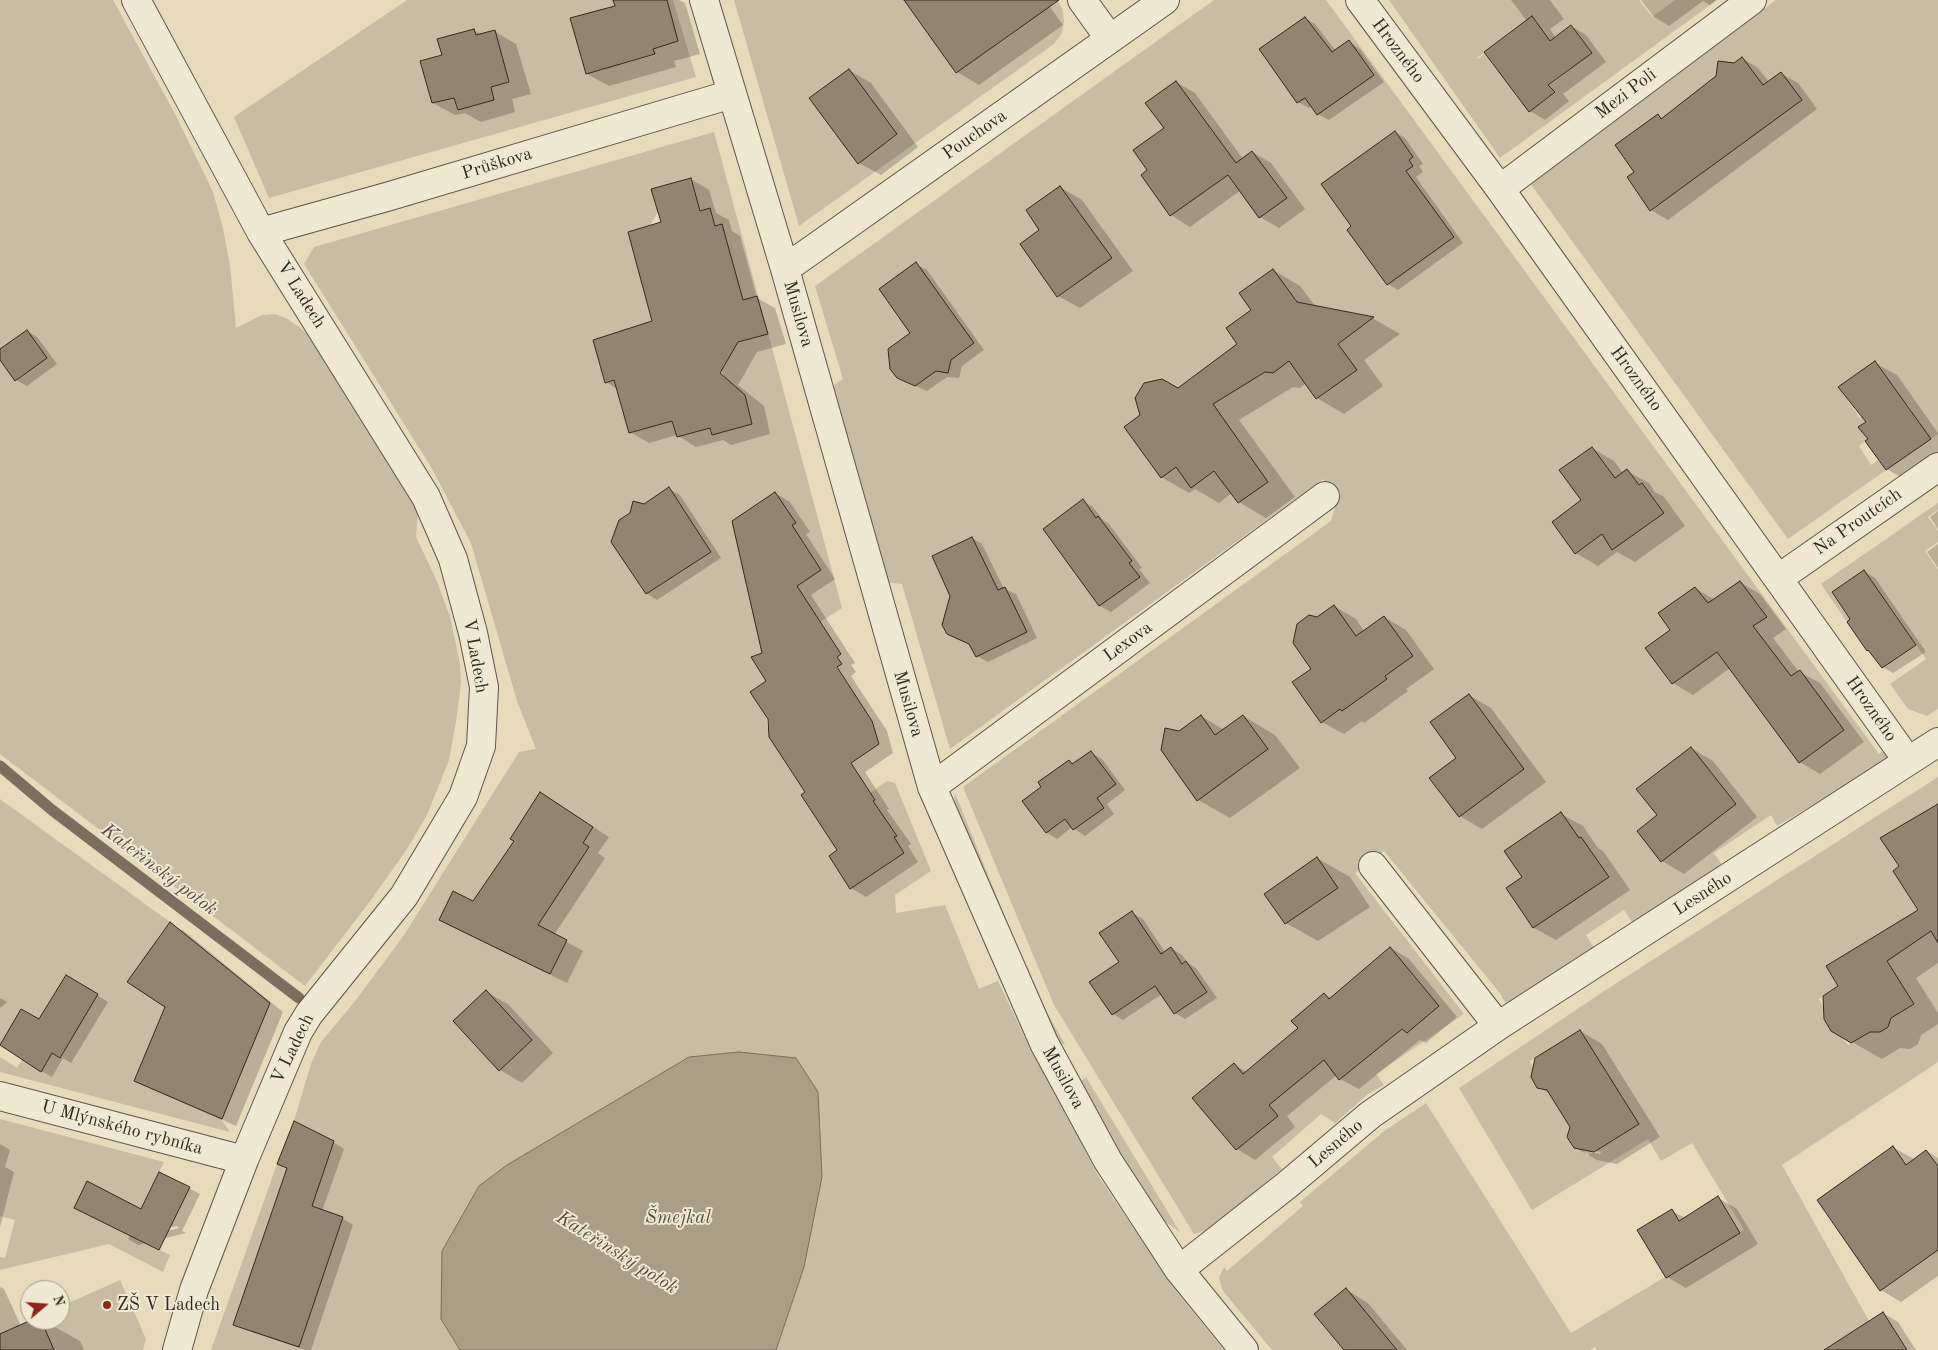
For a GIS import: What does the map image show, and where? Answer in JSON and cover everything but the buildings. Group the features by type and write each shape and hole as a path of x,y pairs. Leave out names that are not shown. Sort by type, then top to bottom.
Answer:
{"street":[{"name":"V Ladech","path":"136,0 261,232 426,496 453,559 473,633 484,687 481,746 463,796 404,896 306,1020 289,1052 244,1160 194,1290 177,1350"},
{"name":"Musilova","path":"704,0 785,269 932,787 1044,1043 1108,1161 1180,1270 1244,1350"},
{"path":"1082,0 1110,39"},
{"name":"Pouchova","path":"785,269 1165,0"},
{"name":"Hrozného","path":"1360,0 1500,189 1908,761"},
{"name":"Mezi Poli","path":"1500,189 1752,0"},
{"name":"Průškova","path":"261,232 732,94"},
{"name":"Na Proutcích","path":"1779,578 1938,467"},
{"name":"Lexova","path":"932,787 1327,501"},
{"name":"Lesného","path":"1180,1270 1286,1186 1370,1115 1498,1026 1938,742"},
{"path":"1373,866 1498,1026"},
{"name":"U Mlýnského rybníka","path":"0,1096 244,1160"}],"shaded area":[{"path":"0,0 113,0 175,114 213,192 223,228 230,266 236,328 262,315 275,314 286,318 302,329 323,350 418,510 416,537 436,579 450,617 460,663 461,683 449,760 427,815 407,849 371,900 305,986 0,754"},
{"path":"407,0 613,0 615,6 570,19 586,74 611,67 611,64 629,59 630,62 655,55 653,49 678,41 667,0 673,0 696,77 269,198 234,117","holes":["473,29 476,35 494,30 509,82 491,87 493,100 458,110 454,98 433,103 420,61 442,55 438,39"]},
{"path":"734,0 914,0 908,5 956,73 1057,0 1062,8 1064,21 1062,33 1054,44 799,226","holes":["849,69 897,135 858,163 810,98"]},
{"path":"1214,0 1326,0 1879,754 1883,751 1883,746 1890,754 1887,764 1777,826 1771,815 1714,853 1724,868 1634,925 1624,910 1586,935 1596,951 1507,1005 1499,992 1384,851 1355,873 1464,1014 1376,1074 1384,1085 1368,1094 1335,1123 1321,1114 1272,1157 1282,1169 1209,1230 1194,1234 1054,1005 963,787 1331,521 1338,497 1323,479 950,749 902,584 883,582 828,389 843,379 815,286"},
{"path":"1389,0 1639,0 1652,17 1675,0 1717,0 1500,158","holes":["1532,16 1550,41 1571,25 1592,53 1549,85 1555,92 1529,112 1485,53 1477,58"]},
{"path":"1776,0 1938,0 1938,434 1931,439 1907,404 1899,409 1864,419 1866,422 1859,427 1868,439 1859,446 1871,465 1878,460 1886,470 1788,539 1530,183","holes":["1742,57 1763,85 1781,72 1801,100 1716,76 1717,68 1734,63","1657,115 1700,175 1651,211 1627,177 1634,172 1615,145","1875,361 1896,392 1860,418 1838,387"]},
{"path":"714,132 842,608 820,622 781,672 750,692 766,716 769,737 805,792 801,795 837,850 829,856 850,889 904,853 894,837 897,835 873,801 875,800 870,793 887,781 895,783 931,871 895,895 896,913 945,905 979,989 998,981 1026,1040 1099,1177 1176,1291 1224,1350 776,1350 804,1267 822,1177 818,1092 441,1319 460,1350 211,1350 277,1164 321,1179 334,1141 294,1121 311,1064 321,1042 356,1000 404,935 519,752 536,749 517,701 471,543 431,467 304,264 314,247","holes":["691,178 700,211 710,208 715,226 722,224 639,272 628,232 650,225 658,212 651,189","718,303 720,307 767,334 721,347 727,363 722,370 727,387 736,387 741,391 744,400 747,400 752,424 712,435 710,428 677,437 672,421 629,433 619,398 629,376 605,383 593,340","669,487 711,552 646,594 611,542 619,520 630,513 631,508 639,503 644,504","775,492 796,523 763,544 743,513","278,1194 343,1217 299,1347 233,1325"]},
{"path":"1938,503 1938,510 1928,517 1938,531 1938,542 1925,551 1938,570 1938,709 1927,716 1908,709 1890,684 1926,659 1864,570 1832,592 1850,619 1847,622 1821,584"},
{"path":"1938,777 1938,804 1880,838 1899,866 1893,871 1931,931 1938,926 1938,1062 1782,1165 1869,1321 1824,1350 1597,1350 1595,1347 1590,1350 1397,1350 1314,1314 1344,1350 1272,1350 1223,1291 1219,1278 1224,1267 1227,1271 1303,1206 1300,1202 1383,1132 1426,1103 1571,1333 1744,1230 1692,1143 1661,1161 1648,1139 1532,1210 1459,1088 1601,993","holes":["1872,938 1914,1004 1891,1018 1888,1027 1880,1032 1870,1032 1848,1045 1824,1019 1823,1006 1819,999 1838,986 1826,966","1580,1030 1639,1124 1587,1156 1583,1150 1573,1148 1567,1137 1570,1127 1547,1090 1537,1088 1531,1077 1533,1067 1530,1061"]},
{"path":"955,793 1036,994 1065,1044 1056,1045 954,804"},
{"path":"0,799 170,922 156,940 201,975 168,1002 134,1080 221,1119 230,1132 0,1072 0,1057 17,1068 22,1060 41,1072 52,1053 60,1058 85,1016 87,988 66,975 39,1019 21,1009 0,1045"},
{"path":"1086,1077 1180,1232 1164,1221 1144,1198 1078,1084"},
{"path":"0,1119 164,1162 129,1235 170,1255 163,1272 109,1244 0,1270 0,1257 5,1258 15,1220 0,1216"},
{"path":"120,1280 146,1339 143,1350 54,1350 45,1330 70,1330 70,1302"}],"water":[{"name":"Šmejkal","path":"739,1052 796,1058 818,1092 822,1177 804,1267 776,1350 460,1350 441,1319 442,1251 479,1186 507,1165 689,1057"}],"waterway":[{"name":"Kateřinský potok","path":"0,766 52,810 299,998"}],"place":[{"name":"ZŠ V Ladech","path":"107,1305"}]}
